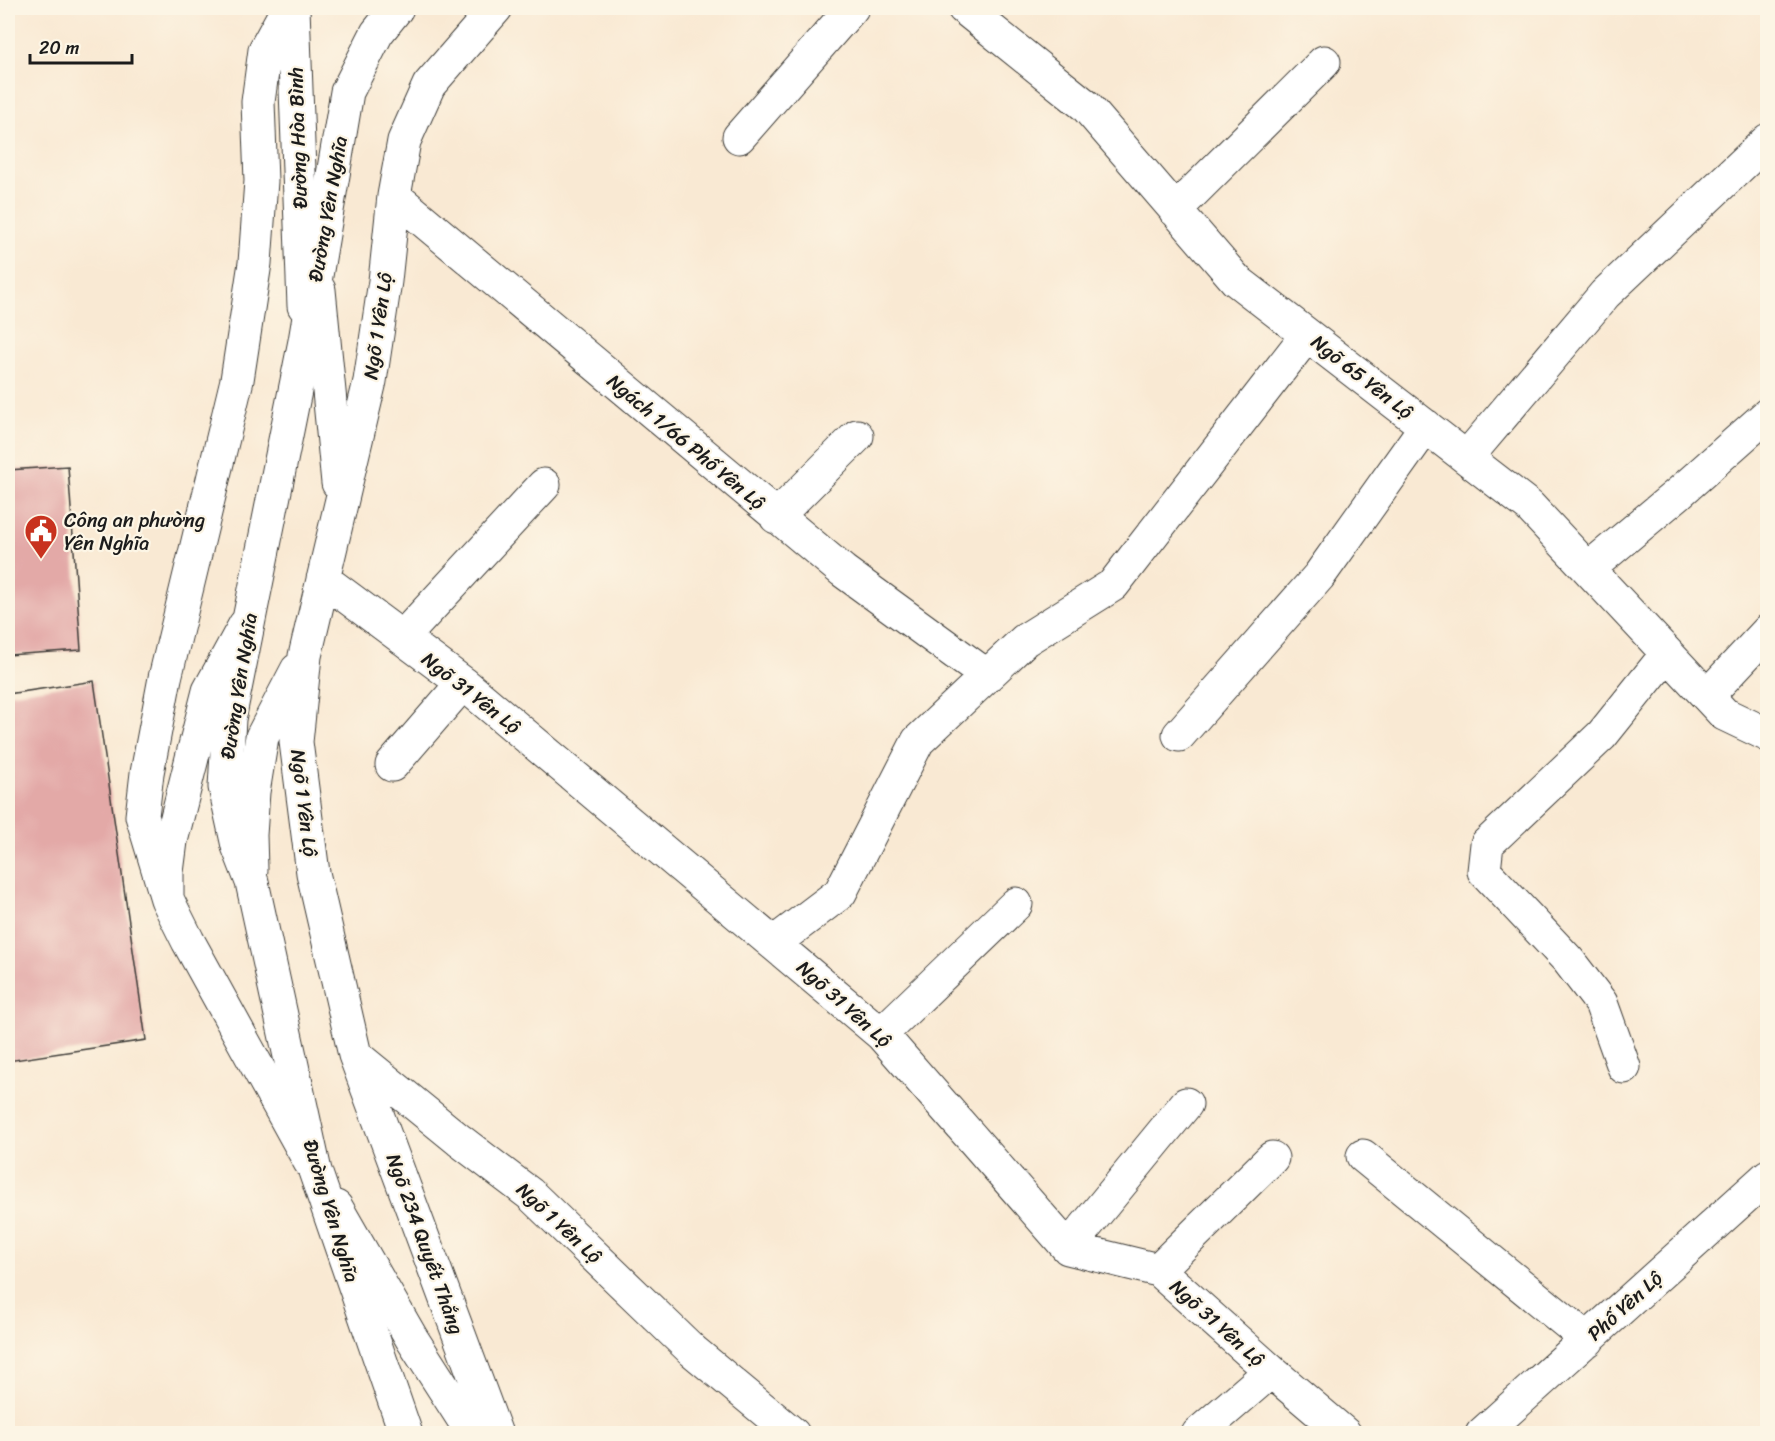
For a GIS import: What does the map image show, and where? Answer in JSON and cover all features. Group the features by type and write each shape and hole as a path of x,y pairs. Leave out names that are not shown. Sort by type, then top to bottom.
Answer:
{"main road":[{"path":"288,8 265,50 263,60 258,102 261,181 255,263 237,380 165,678 147,773 142,816 167,898 210,981 315,1171 412,1339 473,1434"},
{"name":"Đường Hòa Bình","path":"293,8 305,341"},
{"name":"Đường Yên Nghĩa","path":"397,8 377,33 347,92 305,341 229,719 225,787 238,846 252,882 315,1171 406,1434"},
{"name":"Ngõ 1 Yên Lộ","path":"496,8 429,86 404,141 394,196 385,280 370,381 305,656 296,742 313,873 355,1055 459,1140 530,1194 693,1351 793,1434"},
{"path":"739,137 852,8"},
{"name":"Ngõ 65 Yên Lộ","path":"964,8 1086,106 1236,280 1529,506 1724,714 1767,735"},
{"path":"1175,210 1324,62"},
{"path":"1467,457 1605,294 1767,140"},
{"name":"Ngách 1/66 Phố Yên Lộ","path":"394,196 776,518 843,572 987,676"},
{"path":"317,272 341,509"},
{"path":"774,943 840,893 918,741 1025,640 1113,585 1307,335"},
{"path":"1588,569 1767,414"},
{"path":"1179,735 1319,576 1426,426"},
{"path":"776,518 857,436"},
{"path":"402,638 544,485"},
{"name":"Ngõ 31 Yên Lộ","path":"323,579 463,683 881,1034 1068,1248 1158,1270 1345,1434"},
{"path":"167,898 167,872 171,841 209,691 248,620"},
{"path":"1707,696 1767,631"},
{"path":"1624,1067 1601,1004 1568,960 1484,872 1487,844 1602,735 1667,654"},
{"path":"252,882 250,835 253,792 262,737 305,656"},
{"path":"392,765 463,683"},
{"path":"881,1034 1016,904"},
{"name":"Ngõ 234 Quyết Thắng","path":"355,1055 496,1434"},
{"path":"1068,1248 1186,1104"},
{"path":"1363,1156 1588,1340"},
{"path":"1158,1270 1272,1158"},
{"name":"Phố Yên Lộ","path":"1482,1434 1767,1176"},
{"path":"1198,1434 1271,1371"}],"building":[{"name":"Công an phường Yên Nghĩa","path":"68,466 81,650 8,655 8,470"},
{"path":"94,681 146,1040 8,1061 8,694"}],"place":[{"name":"Công an phường Yên Nghĩa","path":"41,560"}]}
